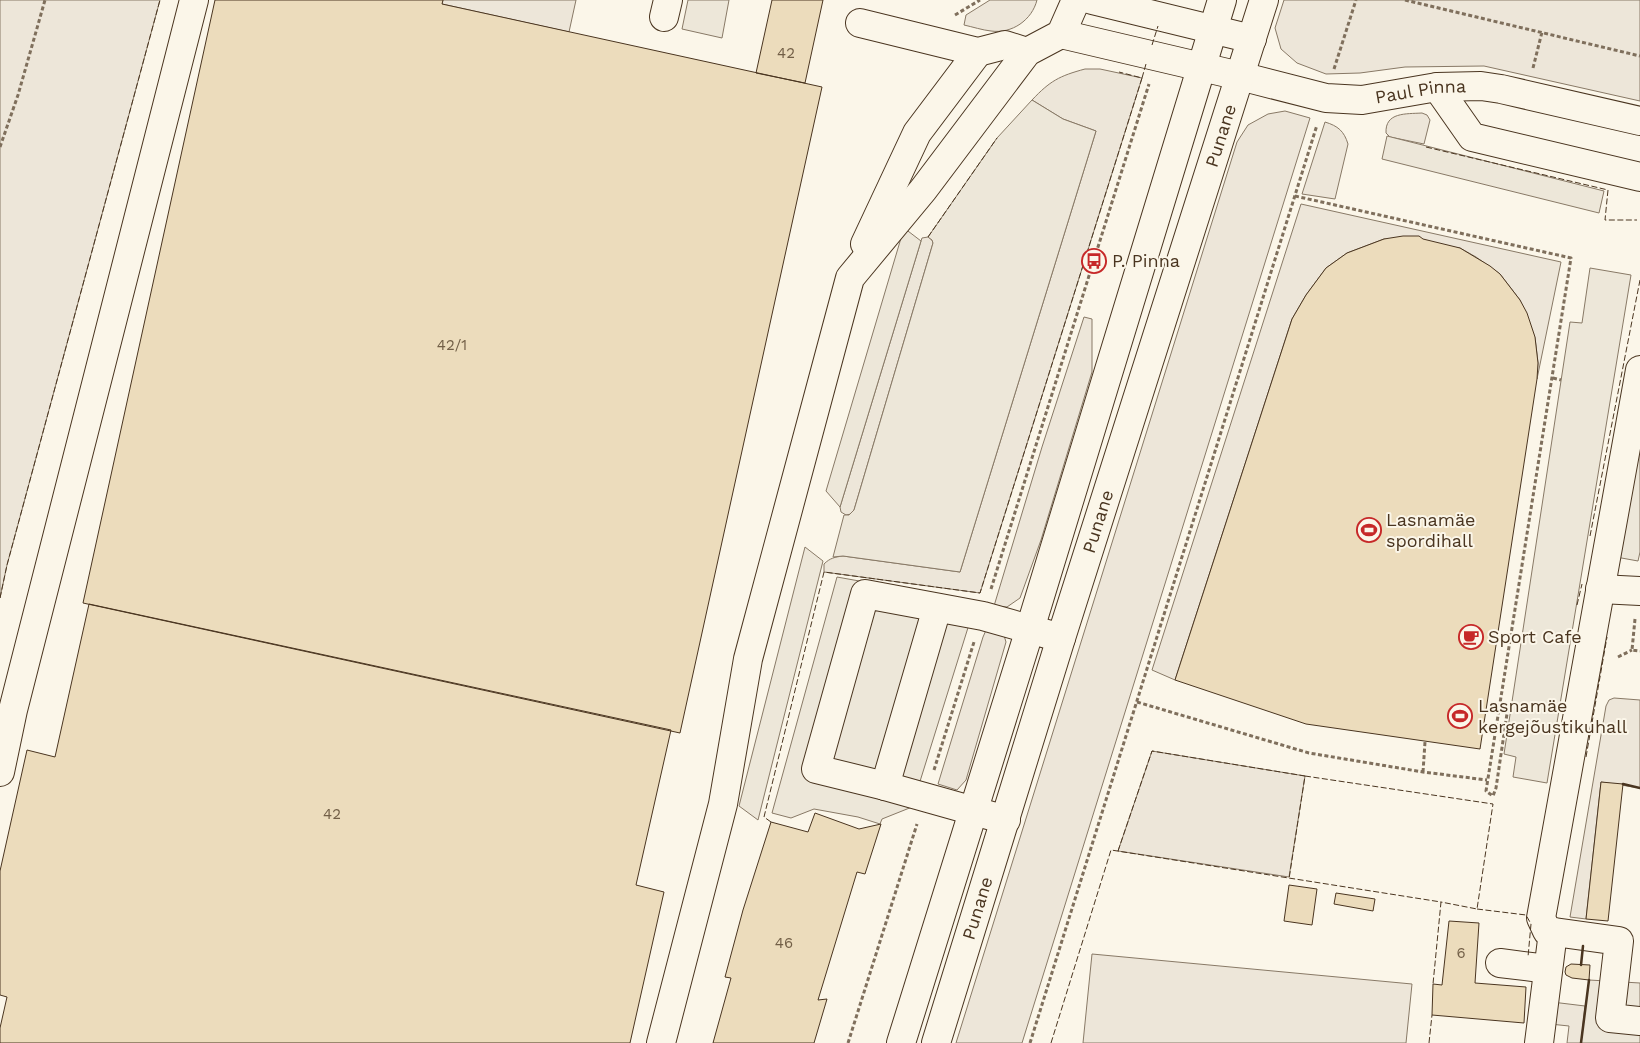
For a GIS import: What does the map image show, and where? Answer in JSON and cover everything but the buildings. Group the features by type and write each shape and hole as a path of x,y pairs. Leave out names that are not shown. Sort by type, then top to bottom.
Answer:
{"main road":[{"path":"0,772 16,700 194,0"},
{"path":"850,278 923,190 1027,52 1061,34 1076,0"},
{"path":"1092,0 1252,39"},
{"name":"Punane","path":"901,1043 1030,629 1222,0"},
{"name":"Punane","path":"936,1043 1061,638 1264,0"},
{"path":"860,23 978,52 1005,46 1027,52"},
{"name":"Paul Pinna","path":"1061,34 1326,98 1362,100 1437,87 1481,86 1640,121"},
{"path":"661,1043 723,804 748,659 850,278 917,132 978,52"},
{"path":"1437,87 1472,137 1640,177"},
{"path":"1640,370 1541,918 1547,931 1619,941 1610,1018 1640,1021"},
{"path":"1600,589 1640,591"},
{"path":"1006,820 816,769 865,594 983,616 1061,638"},
{"path":"885,786 937,608"},
{"path":"1539,1043 1553,932"},
{"path":"1500,963 1548,969"}],"path":[{"path":"0,147 45,0"},
{"path":"1030,1043 1356,0"},
{"path":"1405,0 1640,56"},
{"path":"848,1043 1080,302 1144,106 1156,58"},
{"path":"1295,196 1571,258 1487,780 1486,791 1494,796 1508,707 1512,705"},
{"path":"1552,378 1561,380"},
{"path":"1137,702 1309,753 1422,772 1487,780"},
{"path":"1422,772 1425,742"}],"shaded area":[{"path":"0,0 160,0 7,565 0,598"},
{"path":"443,0 576,0 569,32 442,4"},
{"path":"688,0 729,0 722,38 682,29"},
{"path":"990,0 1037,0 1031,14 1013,28 991,31 964,25 966,15"},
{"path":"1284,0 1640,0 1640,101 1484,66 1405,67 1360,73 1326,74 1297,63 1281,49 1275,28"},
{"path":"1085,69 1100,69 1142,78 980,593 824,572 824,564 826,562 843,556 960,572 1096,131 1063,119 1032,100 1044,88 1056,80"},
{"path":"1032,100 1063,119 1096,131 960,572 843,556 833,557 844,515 849,515 854,510 933,243 928,237 997,138"},
{"path":"1285,111 1310,118 1022,1043 956,1043 1237,142 1248,125 1268,114"},
{"path":"1422,113 1427,115 1430,120 1424,144 1390,137 1386,133 1389,121 1398,115"},
{"path":"1325,122 1334,125 1340,130 1348,144 1335,199 1302,194"},
{"path":"1387,136 1604,191 1599,213 1382,159"},
{"path":"1301,204 1561,262 1537,379 1538,363 1535,338 1520,300 1500,274 1460,248 1384,239 1347,253 1326,268 1306,295 1292,319 1175,680 1152,670"},
{"path":"904,228 921,241 840,507 826,491"},
{"path":"928,237 933,243 854,510 851,514 846,515 841,512 840,507 921,241 922,238"},
{"path":"1590,268 1631,275 1547,783 1513,777 1516,757 1504,754 1570,322 1582,323"},
{"path":"1084,317 1092,319 1092,372 1041,540 1020,598 1007,607 994,606 1042,447"},
{"path":"1638,447 1640,448 1640,552 1638,561 1616,557"},
{"path":"805,547 823,561 758,820 739,806"},
{"path":"837,577 976,602 912,807 882,819 880,824 858,817 814,809 791,818 772,813"},
{"path":"987,628 1003,632 1006,642 966,780 957,790 938,784"},
{"path":"1614,698 1640,700 1640,788 1601,782 1586,919 1570,917 1606,706 1609,700"},
{"path":"1152,751 1305,776 1289,877 1118,851"},
{"path":"1092,954 1412,984 1406,1043 1083,1043"},
{"path":"1589,980 1640,983 1640,1043 1581,1043"},
{"path":"1552,1002 1585,1006 1581,1043 1567,1043 1569,1026 1550,1024"}],"fence":[{"path":"0,598 7,565 160,0"},
{"path":"1152,45 1158,26"},
{"path":"1142,78 1146,64"},
{"path":"771,822 764,817 824,572 980,593 1142,78 1119,72"},
{"path":"928,237 997,138"},
{"path":"1426,147 1608,190 1605,220 1637,220"},
{"path":"1590,536 1640,280"},
{"path":"1577,605 1582,584"},
{"path":"1586,757 1607,637"},
{"path":"1118,851 1152,751 1305,776 1289,879"},
{"path":"1305,776 1493,804 1477,909 1441,902"},
{"path":"1051,1043 1111,850 1441,902 1433,984"},
{"path":"1477,909 1526,915 1531,924 1528,957"},
{"path":"1429,1043 1432,1015"}],"wall":[{"path":"1623,784 1640,788"},
{"path":"1581,965 1583,946"},
{"path":"1581,1043 1589,980"}],"place":[{"name":"P. Pinna","path":"1094,261"},
{"name":"Lasnamäe spordihall","path":"1369,530"},
{"name":"Sport Cafe","path":"1471,637"},
{"name":"Lasnamäe kergejõustikuhall","path":"1460,716"}]}
